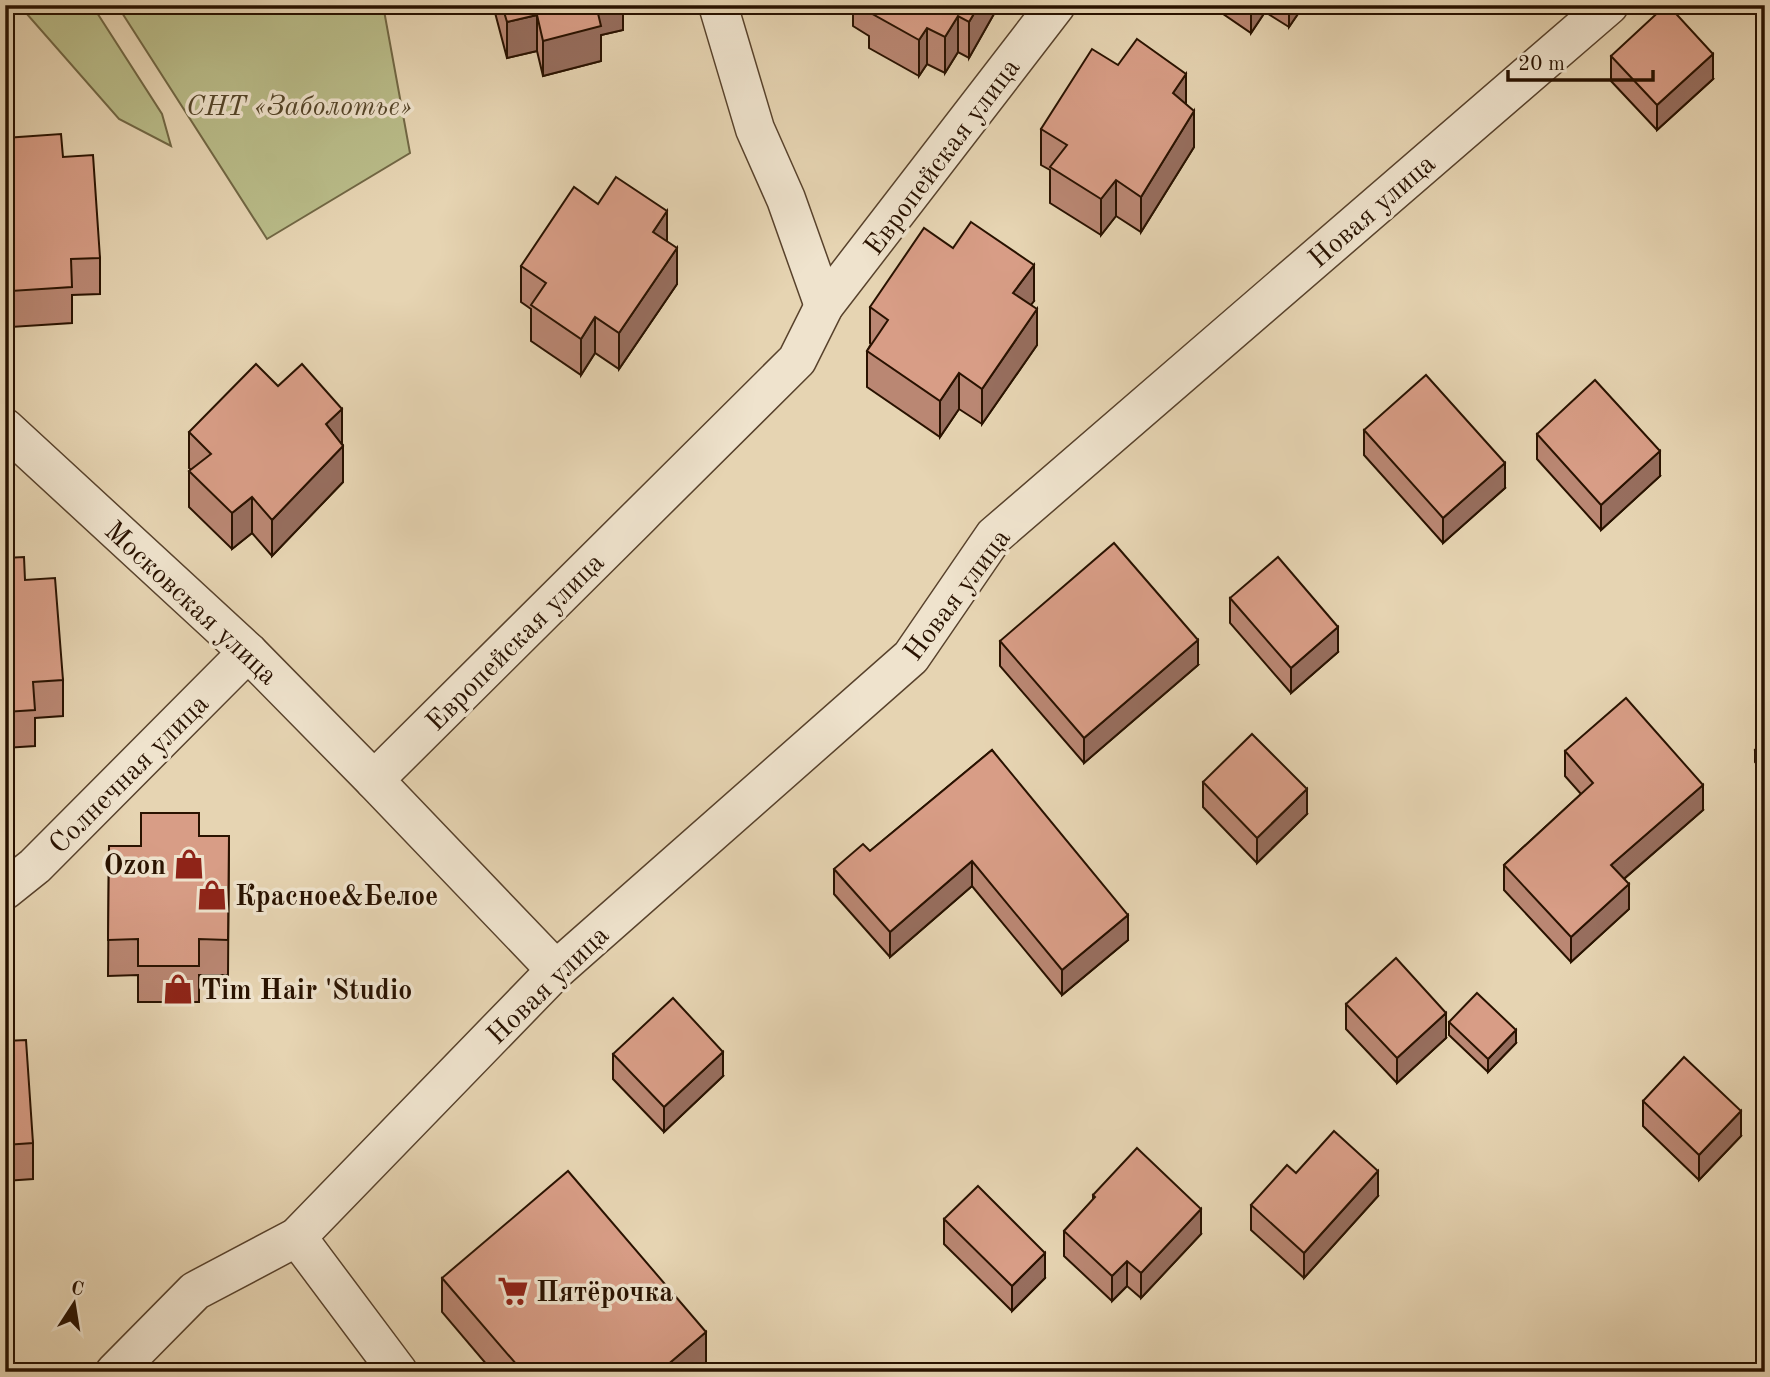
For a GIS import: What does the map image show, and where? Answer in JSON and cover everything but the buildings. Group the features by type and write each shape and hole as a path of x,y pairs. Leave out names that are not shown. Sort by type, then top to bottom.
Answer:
{"street":[{"path":"718,5 755,129 786,199 824,306"},
{"name":"Европейская улица","path":"374,780 797,360 824,306 1056,5"},
{"name":"Новая улица","path":"115,1372 195,1291 298,1237 556,970 911,657 994,536 1609,5"},
{"name":"Московская улица","path":"5,428 248,652 374,780"},
{"name":"Солнечная улица","path":"5,890 35,866 248,652"},
{"path":"374,780 556,970"},
{"path":"298,1237 398,1372"}],"green space":[{"path":"19,5 92,5 162,114 171,146 119,119"},
{"name":"СНТ «Заболотье»","path":"117,5 383,5 410,153 267,239"}],"place":[{"name":"Ozon","path":"189,864"},
{"name":"Красное&Белое","path":"212,895"},
{"name":"Tim Hair 'Studio","path":"178,989"},
{"name":"Пятёрочка","path":"513,1291"}]}
